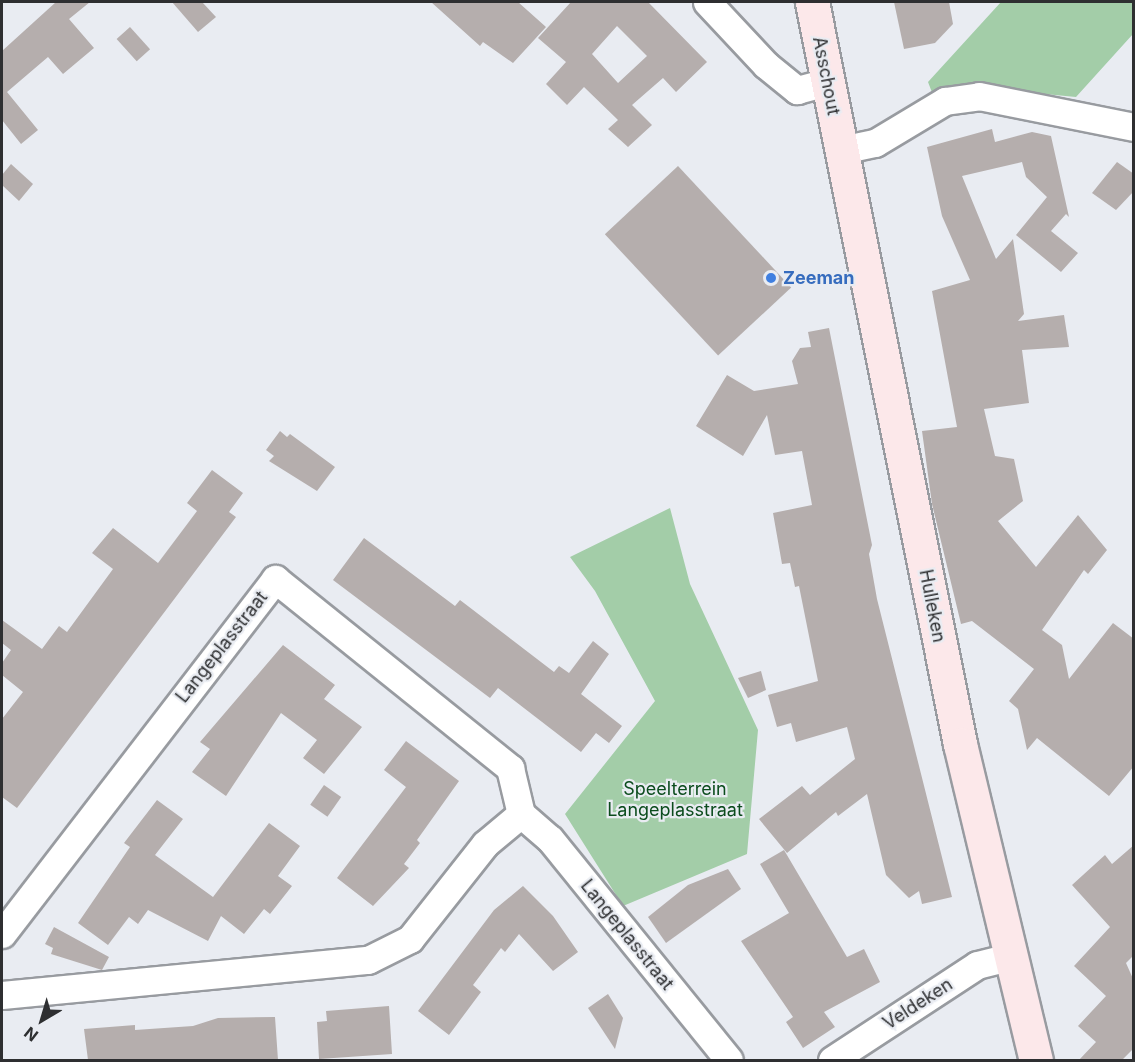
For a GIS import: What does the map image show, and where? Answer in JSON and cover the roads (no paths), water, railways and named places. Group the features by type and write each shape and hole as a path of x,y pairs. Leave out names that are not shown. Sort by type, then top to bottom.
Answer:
{"main road":[{"name":"Asschout","path":"812,2 841,150"},
{"name":"Hulleken","path":"841,150 960,744 1008,957 1036,1060"}],"street":[{"path":"707,2 766,64 798,90 828,82"},
{"path":"841,150 874,143 945,101 979,96 1134,127"},
{"name":"Langeplasstraat","path":"2,934 275,579 510,768 521,814 550,839 729,1060"},
{"path":"2,995 368,960 410,939 485,844 521,814"},
{"name":"Veldeken","path":"832,1060 977,965 1008,957"}],"place":[{"name":"Zeeman","path":"771,278"}],"park label":[{"name":"Speelterrein Langeplasstraat","path":"675,800"}]}
